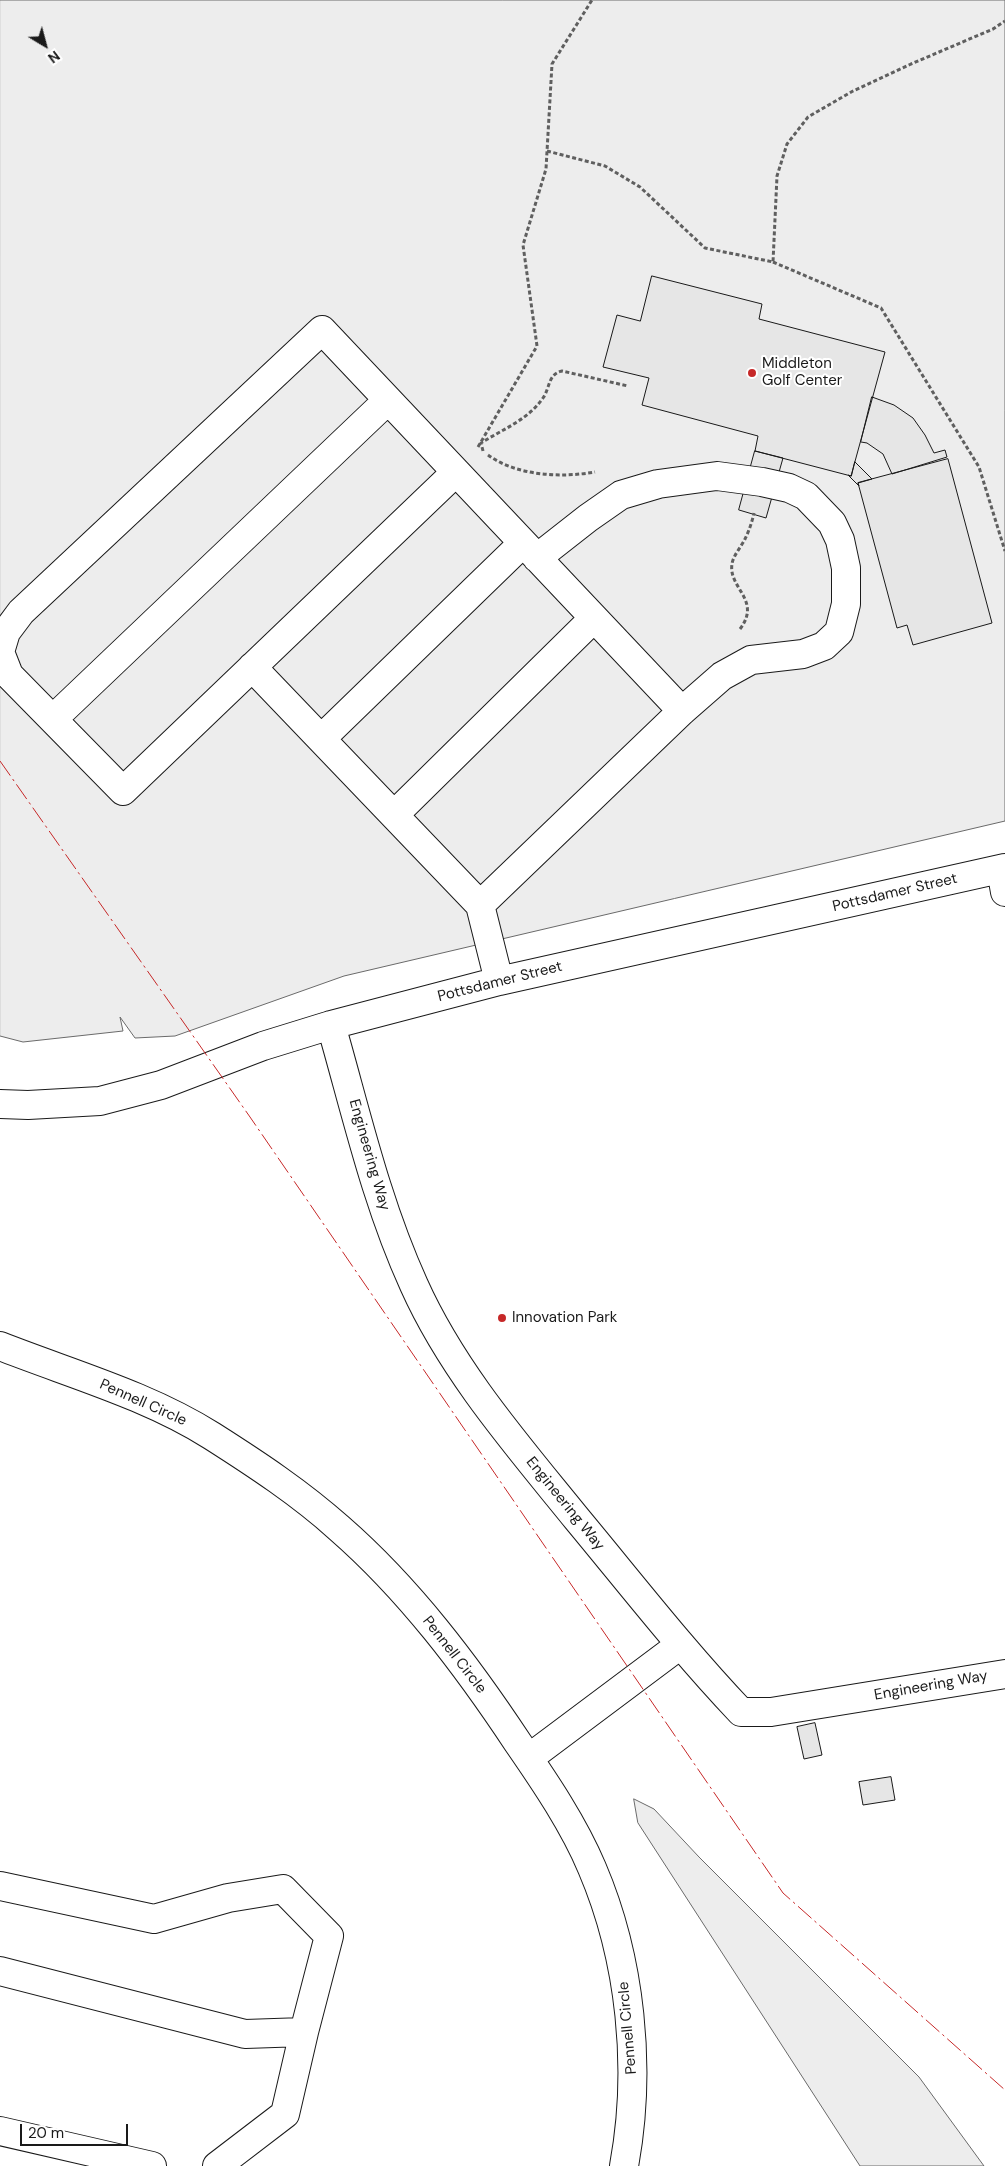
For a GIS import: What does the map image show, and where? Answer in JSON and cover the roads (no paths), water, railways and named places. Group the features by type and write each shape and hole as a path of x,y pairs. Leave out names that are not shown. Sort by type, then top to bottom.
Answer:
{"street":[{"path":"456,472 123,791 9,675 0,652 6,632 22,612 322,330 682,711"},
{"path":"53,719 388,400"},
{"path":"321,739 530,550 621,495 658,484 717,476 789,488 806,496 822,512 832,523 840,540 846,568 846,604 839,632 824,646 803,654 750,660 722,676 682,711 480,905"},
{"path":"394,816 594,618"},
{"path":"252,667 480,905 499,981"},
{"name":"Pottsdamer Street","path":"0,1104 28,1105 100,1101 160,1085 263,1046 331,1024 499,981 1004,876"},
{"name":"Engineering Way","path":"331,1024 392,1233 415,1287 444,1342 476,1392 517,1444 680,1645 741,1712 771,1712 1005,1674"},
{"name":"Pennell Circle","path":"0,1346 133,1395 210,1435 271,1475 339,1527 375,1562 421,1612 477,1684 529,1758 571,1828 592,1868 611,1922 624,1978 631,2033 632,2086 628,2143 624,2166"},
{"path":"529,1758 680,1645"},
{"path":"0,1886 154,1919 228,1898 283,1889 329,1936 285,2114 217,2166"},
{"path":"0,1971 245,2034 304,2032"},
{"path":"0,2131 152,2166"}],"place":[{"name":"Middleton Golf Center","path":"752,373"},
{"name":"Innovation Park","path":"502,1318"}]}
